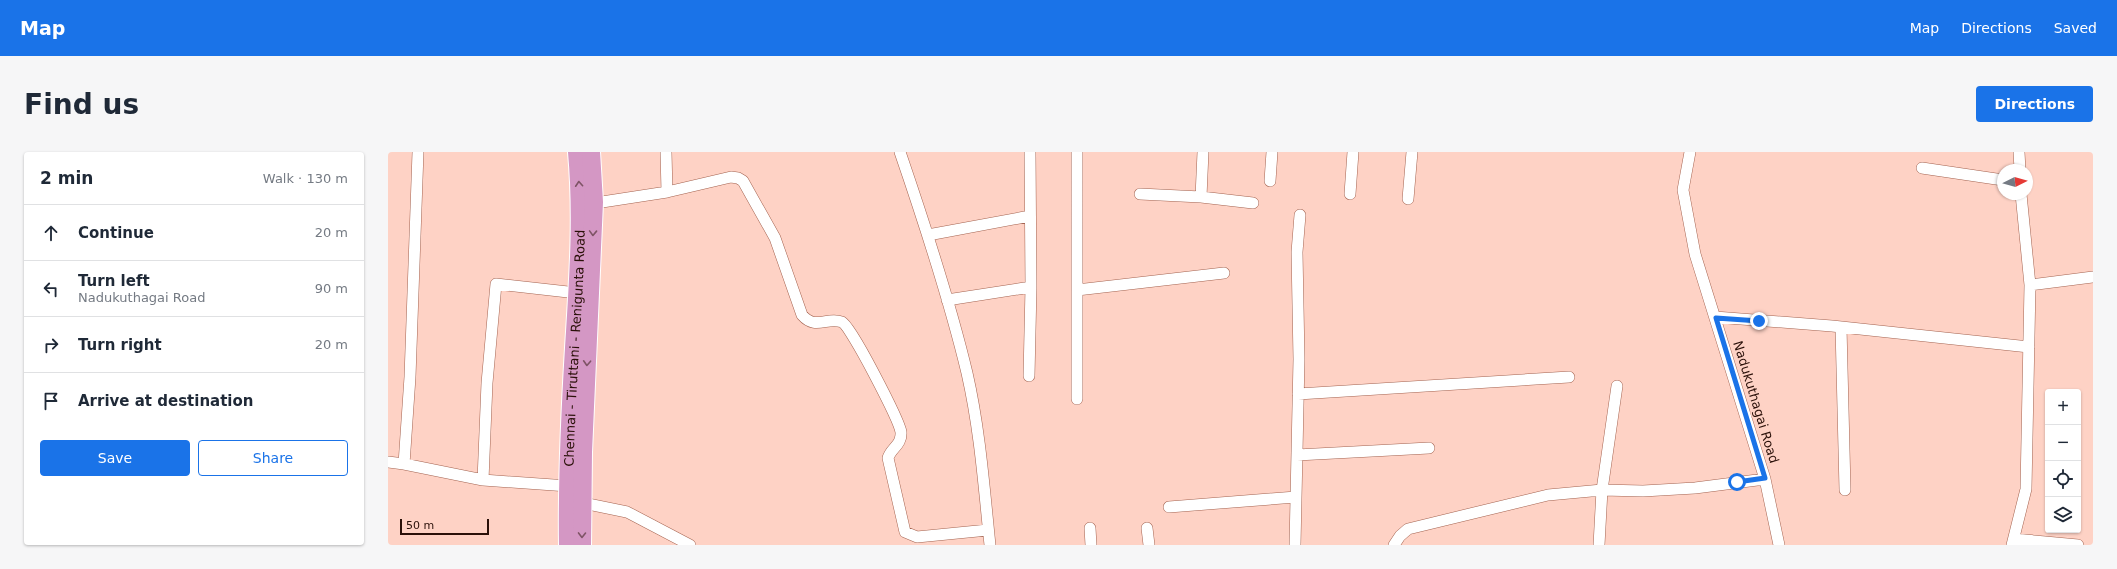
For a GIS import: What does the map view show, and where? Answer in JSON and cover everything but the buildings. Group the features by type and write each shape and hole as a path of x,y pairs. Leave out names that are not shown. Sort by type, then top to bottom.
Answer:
{"highway":[{"name":"Chennai - Tiruttani - Renigunta Road","path":"577,152 587,205 577,293 568,454 573,496 582,545"},
{"name":"Chennai - Tiruttani - Renigunta Road","path":"568,545 573,496 590,152"}],"street":[{"path":"404,464 410,376 418,152"},
{"path":"666,152 667,192"},
{"path":"900,152 928,235 967,374 982,454 990,545"},
{"path":"1029,376 1031,287 1030,152"},
{"path":"1077,152 1077,399"},
{"path":"1201,197 1203,152"},
{"path":"1270,181 1272,152"},
{"path":"1350,194 1353,152"},
{"path":"1408,199 1412,152"},
{"name":"Nadukuthagai Road","path":"1690,152 1683,190 1695,254 1765,478 1779,545"},
{"path":"2019,152 2020,164"},
{"path":"1922,168 1997,179"},
{"path":"587,205 667,192 731,177 738,178 743,181 775,238 802,315 808,321 817,323 842,322 848,326 866,356 901,431 898,445 889,453 888,458 905,532 917,537 988,530"},
{"path":"1140,194 1201,197 1253,203"},
{"path":"2022,200 2030,285 2026,488 2013,542 2078,545"},
{"path":"1295,545 1298,394 1298,252 1300,215"},
{"path":"928,235 1030,216"},
{"path":"1077,290 1224,273"},
{"path":"2030,285 2093,277"},
{"path":"483,480 487,383 496,284 577,293"},
{"path":"947,300 1031,287"},
{"path":"1716,318 1841,327 2028,347"},
{"path":"1841,327 1845,490"},
{"path":"1298,394 1569,377"},
{"path":"1599,545 1602,490 1617,386"},
{"path":"1297,455 1429,448"},
{"path":"388,462 573,496 626,512 690,545"},
{"path":"1394,545 1400,536 1408,529 1548,495 1602,490 1658,490 1765,478"},
{"path":"1168,507 1296,497"},
{"path":"1090,528 1091,545"},
{"path":"1147,528 1149,545"}],"route":[{"path":"1737,482 1765,478 1716,318 1759,321"}]}
